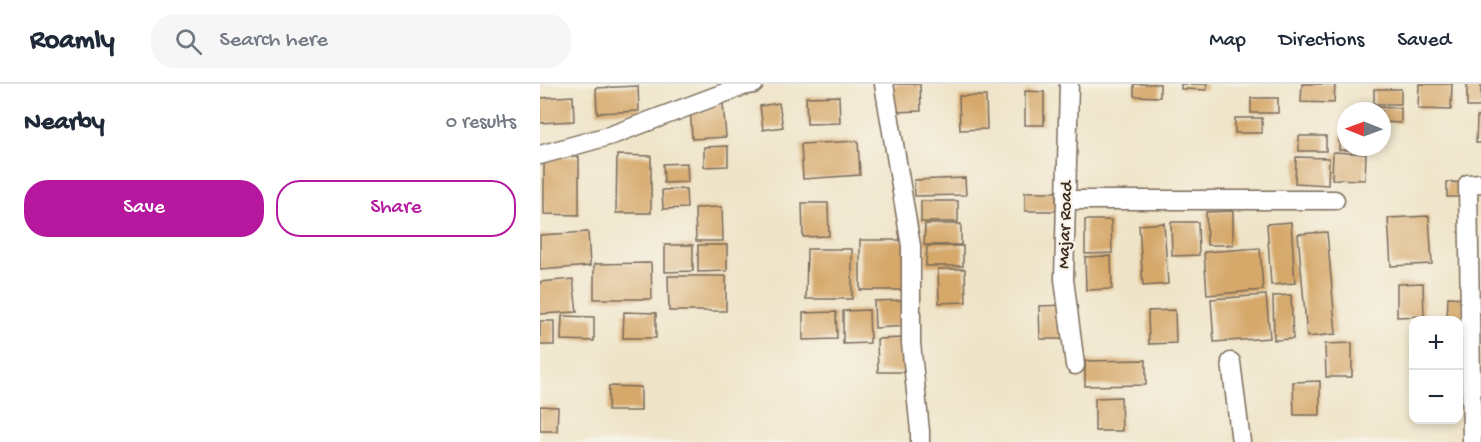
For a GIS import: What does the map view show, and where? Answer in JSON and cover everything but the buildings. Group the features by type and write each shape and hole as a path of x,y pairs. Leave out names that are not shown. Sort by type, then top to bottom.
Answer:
{"street":[{"path":"540,155 612,135 743,86 754,84"},
{"path":"884,84 911,246 911,343 920,442"},
{"name":"Majar Road","path":"1069,84 1064,279 1075,365"},
{"path":"1472,442 1468,184 1481,183"},
{"path":"1066,200 1335,200"},
{"path":"1231,362 1241,442"}]}
